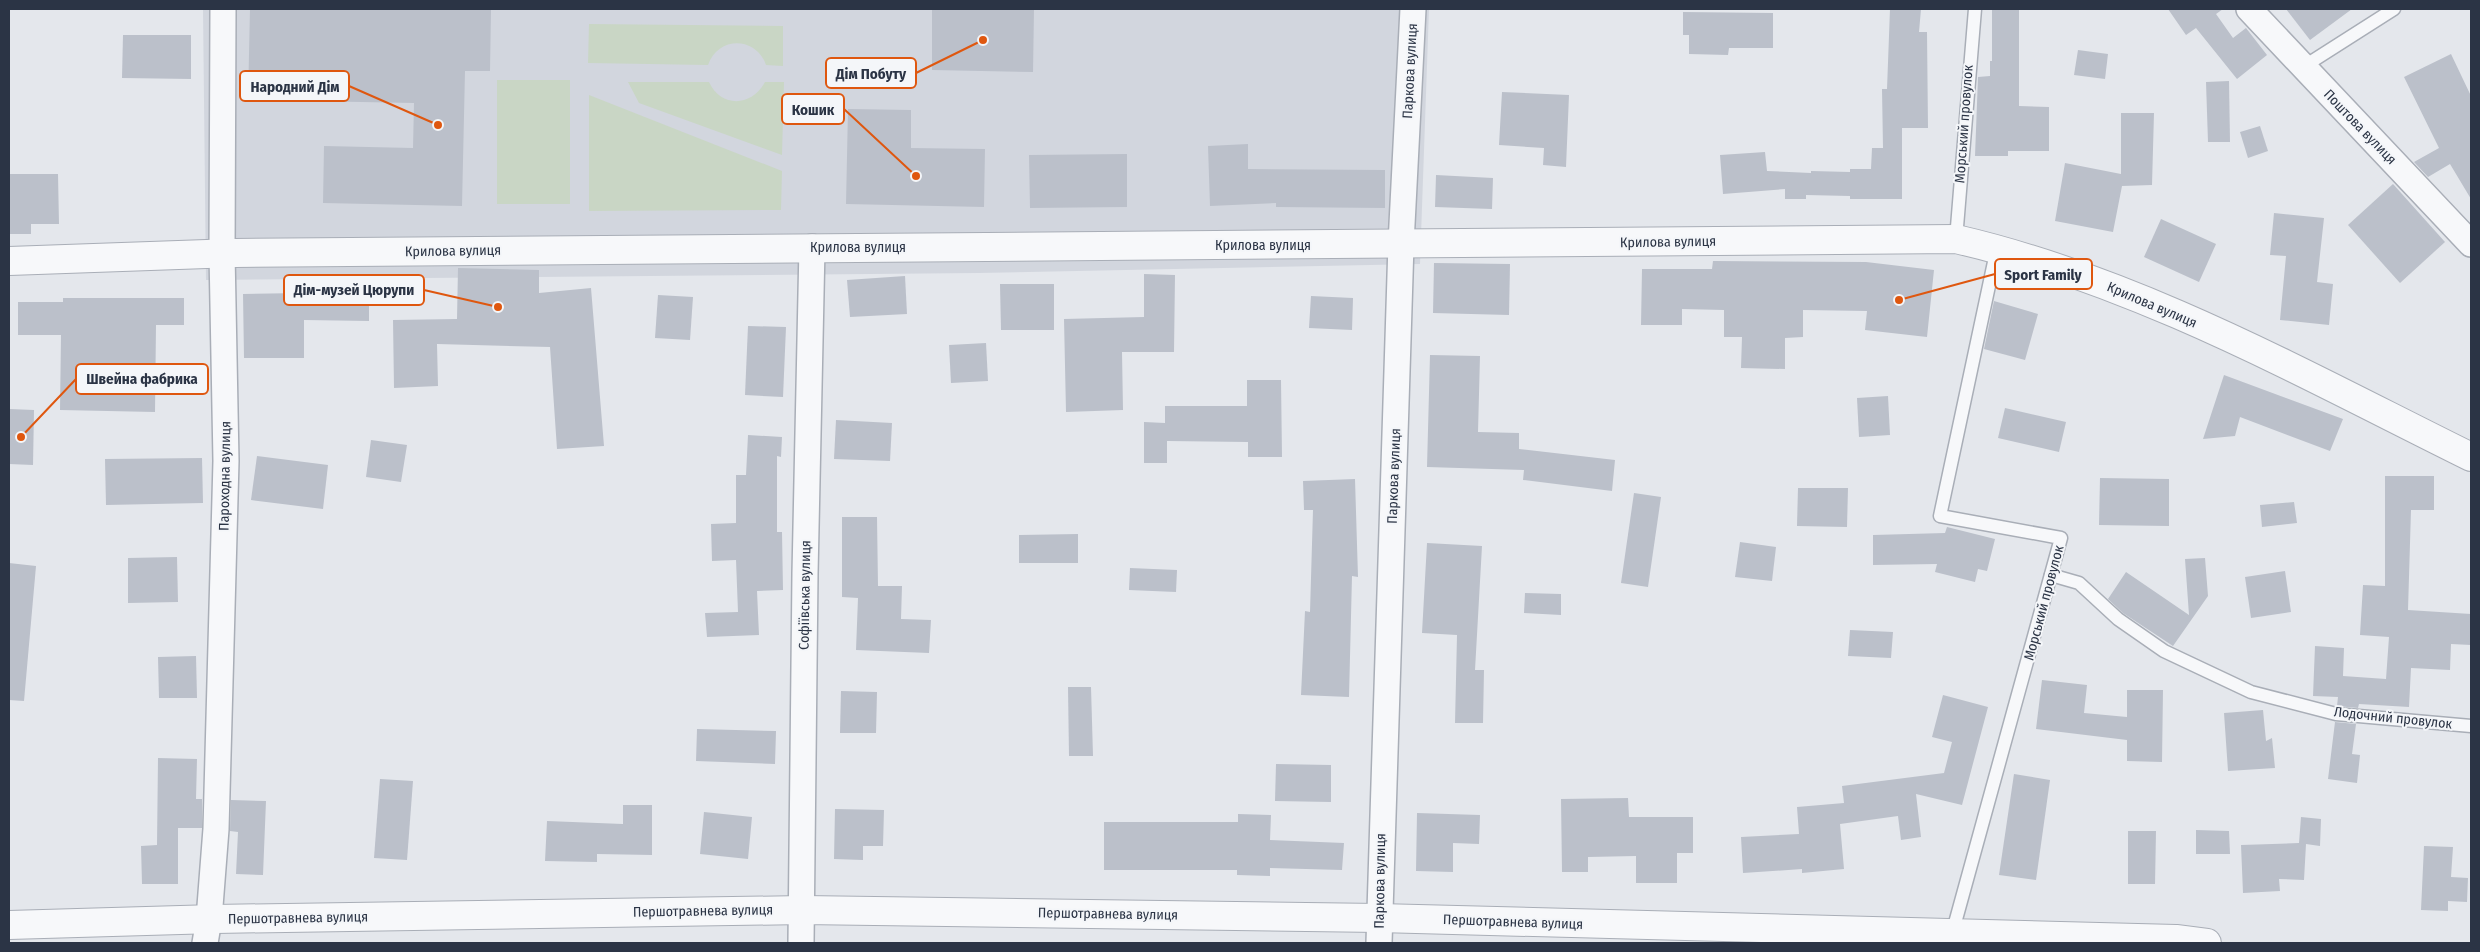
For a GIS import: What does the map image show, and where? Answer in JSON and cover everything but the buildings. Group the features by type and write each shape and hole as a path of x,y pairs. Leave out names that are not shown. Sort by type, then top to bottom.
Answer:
{"street":[{"name":"Пароходна вулиця","path":"207,931 216,829 226,461 222,254 223,9"},
{"name":"Паркова вулиця","path":"1379,931 1401,244 1413,9"},
{"name":"Поштова вулиця","path":"2249,9 2471,244"},
{"name":"Крилова вулиця","path":"9,261 222,254 812,247 1956,239 1997,248 2108,286 2219,333 2471,458"},
{"name":"Софіївська вулиця","path":"801,943 805,574 812,247"},
{"name":"Першотравнева вулиця","path":"9,926 207,931 802,910 1379,931 1815,930 2176,939 2207,943"},
{"path":"1786,943 1815,930"}],"lane":[{"name":"Морський провулок","path":"1956,239 1975,9"},
{"path":"2303,68 2394,9"},
{"name":"Морський провулок","path":"1952,934 2061,538 1940,516 1997,248"},
{"name":"Лодочний провулок","path":"2051,575 2079,583 2118,619 2164,651 2251,692 2336,714 2471,726"}],"shaded area":[{"path":"203,9 1429,9 1420,264 978,273 206,280"}],"green space":[{"path":"589,24 783,26 783,66 766,65 761,55 754,49 737,43 720,49 713,55 708,65 588,63"},
{"path":"497,80 570,80 570,204 497,204"},
{"path":"628,82 709,82 721,96 737,101 745,100 752,96 765,82 784,82 782,155 639,103"},
{"path":"589,95 782,171 781,210 589,211"}],"place":[{"name":"Дім Побуту","path":"983,40"},
{"name":"Народний Дім","path":"438,125"},
{"name":"Кошик","path":"916,176"},
{"name":"Sport Family","path":"1899,300"},
{"name":"Дім-музей Цюрупи","path":"498,307"},
{"name":"Швейна фабрика","path":"21,437"}]}
